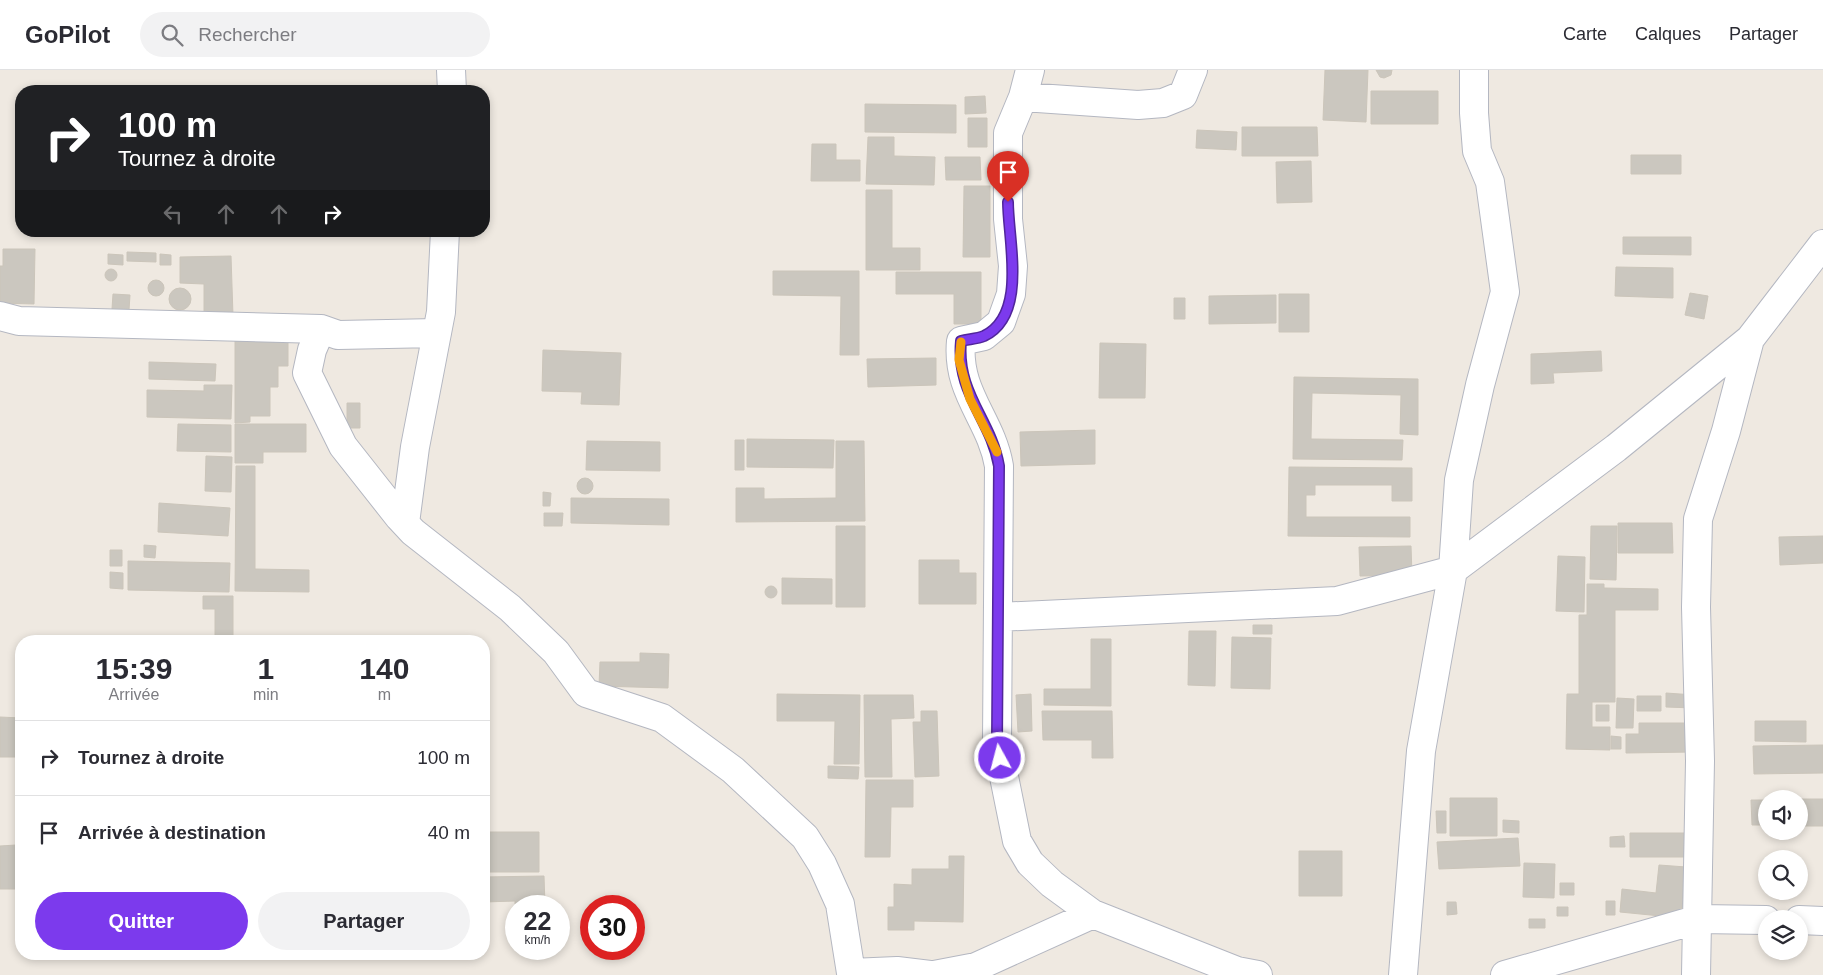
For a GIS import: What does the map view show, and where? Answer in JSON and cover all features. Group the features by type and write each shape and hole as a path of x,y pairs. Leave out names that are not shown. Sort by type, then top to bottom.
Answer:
{"street":[{"path":"451,70 452,85"},
{"path":"1030,70 1023,97 1008,134 1008,219 1013,266 1011,294 1001,322 984,336 961,341 959,360 970,399 996,447 999,466 997,742 1017,841 1030,863 1052,884 1093,914 1237,971 1258,975"},
{"path":"1023,97 1138,105 1162,103 1183,95 1194,70"},
{"path":"1403,975 1421,751 1453,570 1459,480 1480,385 1505,292 1490,182 1477,151 1474,113 1474,70"},
{"path":"405,523 415,447 441,312 445,237"},
{"path":"998,616 1337,601 1453,570 1616,448 1750,339 1823,244"},
{"path":"0,316 28,322 321,329 338,335 437,334"},
{"path":"321,329 312,350 307,373 343,446 405,523 510,608 556,652 586,693 662,718 733,770 804,836 822,864 840,904 851,973 897,971 932,975 976,967 1093,914"},
{"path":"1696,975 1699,919 1700,761 1696,607 1698,519 1726,431 1750,339"},
{"path":"1505,975 1699,919 1758,920"},
{"path":"1808,920 1823,921"}],"building":[{"path":"1325,70 1368,70 1366,122 1323,120"},
{"path":"1376,70 1392,70 1391,75 1384,78 1380,77"},
{"path":"1371,91 1438,91 1438,124 1371,124"},
{"path":"985,96 986,113 965,114 965,97"},
{"path":"865,104 956,105 956,133 865,132"},
{"path":"968,118 987,118 987,147 968,147"},
{"path":"1242,127 1317,127 1318,156 1242,156"},
{"path":"1197,130 1237,132 1236,150 1196,148"},
{"path":"868,137 894,137 894,156 935,157 934,185 866,184"},
{"path":"812,144 836,144 836,160 860,160 860,181 811,181"},
{"path":"1631,155 1681,155 1681,174 1631,174"},
{"path":"945,157 980,157 981,180 946,180"},
{"path":"1311,161 1312,202 1277,203 1276,162"},
{"path":"964,186 990,186 990,257 963,257"},
{"path":"866,190 892,190 892,248 920,248 920,270 866,270"},
{"path":"1623,237 1691,237 1691,255 1623,254"},
{"path":"3,249 35,249 34,304 0,303 0,266 3,266"},
{"path":"127,252 156,253 156,262 127,261"},
{"path":"108,254 123,255 123,265 108,264"},
{"path":"160,254 171,255 171,265 160,265"},
{"path":"231,256 233,316 204,314 204,284 180,283 180,257"},
{"path":"1616,267 1673,268 1673,298 1615,296"},
{"path":"111,269 117,275 111,281 105,275"},
{"path":"773,271 859,271 859,355 840,355 841,296 773,295"},
{"path":"896,272 981,272 981,324 954,324 954,294 896,294"},
{"path":"153,280 159,280 164,285 162,294 153,296 148,291 148,285"},
{"path":"180,288 188,291 191,299 188,307 180,310 172,307 169,299 172,291"},
{"path":"1690,293 1708,296 1704,319 1685,315"},
{"path":"113,294 130,295 129,310 112,309"},
{"path":"1279,294 1309,294 1309,332 1279,332"},
{"path":"1276,295 1276,323 1209,324 1209,296"},
{"path":"1174,298 1185,298 1185,319 1174,319"},
{"path":"235,340 288,340 288,366 278,366 278,387 270,387 270,416 250,416 250,422 235,423"},
{"path":"1100,343 1146,344 1145,398 1099,398"},
{"path":"543,350 621,353 619,405 581,404 582,392 542,391"},
{"path":"1601,351 1602,371 1553,373 1554,383 1531,384 1531,354"},
{"path":"936,358 936,385 868,387 867,359"},
{"path":"149,362 216,364 215,381 149,379"},
{"path":"1294,377 1418,379 1418,435 1400,434 1401,395 1312,393 1311,439 1403,440 1402,460 1293,459"},
{"path":"204,385 232,385 231,419 147,417 147,390 204,391"},
{"path":"347,403 360,403 360,428 347,428"},
{"path":"178,424 231,425 231,452 177,451"},
{"path":"235,424 306,424 306,452 263,452 263,463 235,463"},
{"path":"1095,430 1095,464 1021,466 1020,432"},
{"path":"747,439 834,440 833,468 747,467"},
{"path":"735,440 744,440 744,470 735,470"},
{"path":"587,441 660,442 660,471 586,470"},
{"path":"836,441 864,441 865,521 736,522 736,488 764,488 764,499 836,498"},
{"path":"206,456 232,457 231,492 205,491"},
{"path":"236,466 255,466 255,569 309,570 309,592 235,591"},
{"path":"1289,467 1412,468 1412,501 1392,501 1392,485 1315,485 1315,495 1306,495 1306,517 1410,517 1410,537 1288,536"},
{"path":"585,478 591,480 593,486 591,492 585,494 579,492 577,486 579,480"},
{"path":"543,492 551,493 550,506 543,506"},
{"path":"571,498 669,499 669,525 571,523"},
{"path":"159,503 230,508 228,536 158,532"},
{"path":"544,513 563,513 562,526 544,526"},
{"path":"1618,523 1672,523 1673,553 1618,553"},
{"path":"836,526 865,526 865,607 836,607"},
{"path":"1591,526 1617,526 1616,580 1590,579"},
{"path":"1823,536 1823,563 1780,565 1779,537"},
{"path":"144,545 156,546 155,558 144,557"},
{"path":"1411,546 1412,575 1360,576 1359,547"},
{"path":"110,550 122,550 122,566 110,566"},
{"path":"1558,556 1585,557 1584,612 1556,611"},
{"path":"919,560 959,560 959,573 976,573 976,604 919,604"},
{"path":"128,561 230,563 229,592 128,590"},
{"path":"110,572 123,573 123,589 110,588"},
{"path":"782,578 832,579 832,604 782,604"},
{"path":"1587,584 1604,584 1604,588 1658,589 1658,610 1615,610 1615,702 1592,702 1592,727 1610,727 1610,750 1566,749 1567,694 1579,694 1579,615 1587,615"},
{"path":"769,586 773,586 777,592 773,598 769,598 765,594 765,590"},
{"path":"203,596 233,596 233,635 215,635 215,609 203,609"},
{"path":"1253,625 1272,625 1272,634 1253,634"},
{"path":"1189,631 1216,631 1215,686 1188,685"},
{"path":"1232,637 1271,638 1270,689 1231,688"},
{"path":"1091,639 1111,639 1111,706 1044,705 1044,689 1091,689"},
{"path":"640,653 669,654 668,688 599,686 600,662 640,662"},
{"path":"1666,693 1694,695 1694,708 1666,707"},
{"path":"777,694 860,695 859,764 834,764 835,721 777,721"},
{"path":"1031,694 1032,731 1018,732 1016,695"},
{"path":"864,695 913,695 914,718 891,719 892,777 865,777"},
{"path":"1637,696 1661,696 1661,711 1637,711"},
{"path":"1617,698 1634,699 1633,728 1616,728"},
{"path":"1596,705 1609,705 1609,721 1596,721"},
{"path":"921,711 937,711 939,776 915,777 913,722 921,722"},
{"path":"1042,711 1112,711 1113,758 1092,758 1092,740 1043,740"},
{"path":"0,717 15,718 15,757 0,757"},
{"path":"1755,721 1806,721 1806,742 1755,741"},
{"path":"1639,723 1691,723 1692,752 1626,753 1626,734 1639,734"},
{"path":"1611,736 1621,737 1621,749 1611,749"},
{"path":"1823,745 1823,773 1754,774 1753,746"},
{"path":"828,766 859,767 858,779 828,778"},
{"path":"866,780 913,780 913,807 891,807 890,857 865,857"},
{"path":"1450,798 1497,798 1497,836 1450,836"},
{"path":"1808,799 1823,799 1823,826 1808,826"},
{"path":"1751,800 1758,800 1758,825 1752,825"},
{"path":"1436,811 1446,811 1446,833 1437,833"},
{"path":"1503,820 1519,821 1519,833 1503,832"},
{"path":"490,832 539,832 539,872 490,872"},
{"path":"1630,833 1685,833 1685,857 1630,857"},
{"path":"1624,836 1625,847 1610,847 1610,837"},
{"path":"1518,838 1520,866 1439,869 1437,842"},
{"path":"15,845 15,889 0,889 0,846"},
{"path":"1299,851 1342,851 1342,896 1299,896"},
{"path":"949,856 964,856 963,922 914,921 914,930 888,930 888,907 894,907 894,884 912,885 912,869 949,869"},
{"path":"1524,863 1555,864 1554,898 1523,897"},
{"path":"1659,865 1686,867 1681,918 1620,912 1622,889 1656,893"},
{"path":"544,876 545,895 505,895 505,901 490,902 490,877"},
{"path":"1560,883 1574,883 1574,895 1560,895"},
{"path":"1606,901 1615,901 1615,915 1606,915"},
{"path":"1447,902 1456,902 1457,914 1447,915"},
{"path":"1557,907 1568,907 1568,916 1557,916"},
{"path":"1529,919 1545,919 1545,928 1529,928"}],"slow traffic":[{"path":"961,342 959,360 970,399 997,452"}],"route":[{"path":"1000,758 997,742 999,466 996,447 970,399 959,360 961,341 984,336 1001,322 1011,294 1013,266 1008,202"}]}
